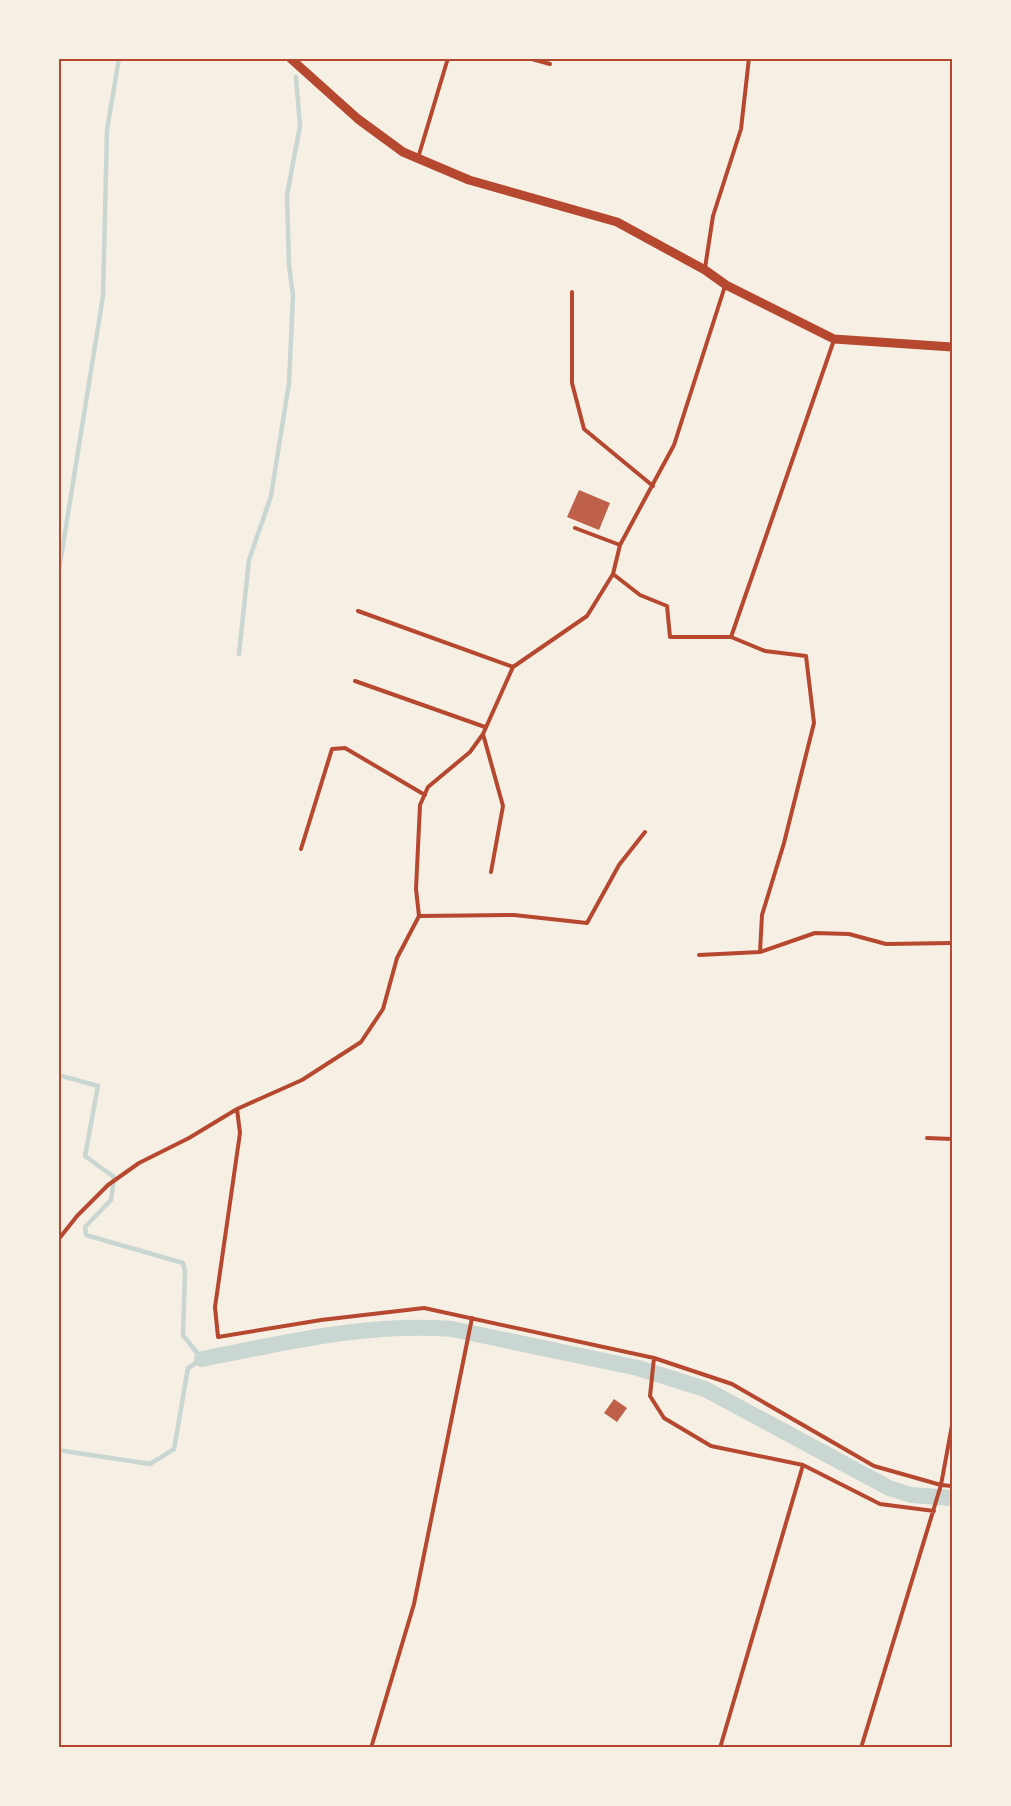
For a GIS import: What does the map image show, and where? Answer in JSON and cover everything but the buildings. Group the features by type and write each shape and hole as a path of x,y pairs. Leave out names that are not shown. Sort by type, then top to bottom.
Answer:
{"street":[{"path":"290,58 358,119 403,152 469,180 617,222 705,270 726,285 834,339 952,347"}],"lane":[{"path":"418,158 447,58"},
{"path":"528,58 550,63"},
{"path":"705,270 713,216 741,129 749,58"},
{"path":"58,1240 77,1216 108,1185 139,1163 189,1138 237,1109 303,1080 361,1042 383,1009 397,958 419,916 417,867 420,805 428,787 470,752 483,734 513,667 587,616 613,574 620,545 675,445 726,285"},
{"path":"572,292 572,383 584,429 653,486"},
{"path":"731,636 834,339"},
{"path":"575,528 620,545"},
{"path":"613,574 640,595 667,606 670,637 731,636 765,651 806,656 814,723 784,843 762,915 760,952"},
{"path":"358,611 513,667"},
{"path":"355,681 485,727"},
{"path":"483,734 503,806 491,872"},
{"path":"301,849 332,749 345,748 425,795"},
{"path":"419,916 514,915 587,923 619,865 645,832"},
{"path":"699,956 760,952 815,933 849,934 886,944 952,943"},
{"path":"237,1109 240,1133 215,1307 218,1337 321,1320 424,1308 654,1359 732,1384 874,1466 952,1486"},
{"path":"927,1138 952,1139"},
{"path":"371,1748 414,1604 472,1318"},
{"path":"654,1359 650,1396 664,1418 711,1446 803,1465 880,1504 934,1511"},
{"path":"861,1748 934,1511 952,1425"},
{"path":"720,1748 803,1465"}],"waterway":[{"path":"58,576 103,296 107,130 119,58"},
{"path":"239,654 249,560 271,496 289,383 293,296 289,266 287,195 300,126 296,77"},
{"path":"58,1075 98,1086 85,1156 114,1177 111,1200 85,1227 86,1235 183,1263 185,1272 183,1335 202,1359 188,1368 174,1449 150,1464 58,1450"},
{"path":"202,1359 358,1331 389,1328 452,1329 638,1368 705,1389 889,1488 911,1495 952,1498"}]}
